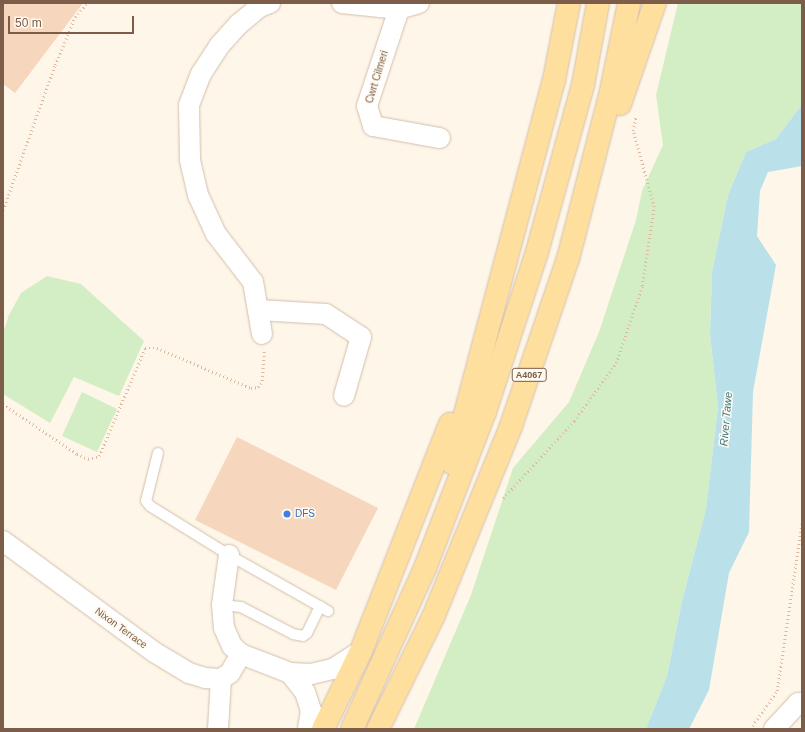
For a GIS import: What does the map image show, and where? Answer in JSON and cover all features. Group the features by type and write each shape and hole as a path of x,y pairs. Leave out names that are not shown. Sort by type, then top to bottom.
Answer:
{"main road":[{"path":"425,568 554,80 569,3"},
{"name":"A4067","path":"352,729 425,568 485,412 537,252 582,85 598,3"},
{"name":"A4067","path":"378,729 434,615 509,433 568,259 611,91 629,3"},
{"path":"568,259 655,3"},
{"path":"322,729 361,651 488,327"},
{"path":"392,729 402,681"}],"street":[{"path":"262,334 253,282 216,234 198,195 190,159 189,105 202,74 219,46 239,24 259,7 270,3"},
{"path":"342,3 399,8 419,3"},
{"name":"Cwrt Cilmeri","path":"399,8 367,106 373,126 440,138"},
{"path":"258,310 326,314 362,337 344,396"},
{"name":"Nixon Terrace","path":"3,541 154,652 189,673 205,678 221,679"},
{"path":"229,556 222,605 224,628 232,646 241,654 290,674 311,674 333,669 361,651"},
{"path":"218,729 221,679 230,673 241,654"},
{"path":"290,674 305,692 311,710 308,729"},
{"path":"774,729 798,703 802,703"}],"lane":[{"path":"158,453 146,501 147,503 229,556 324,609 307,633 303,636 293,634 241,608 222,605"}],"path":[{"path":"3,210 55,65 75,17 87,3"},
{"path":"498,503 574,421 616,363 642,286 654,207 634,131 637,109"},
{"path":"3,404 77,454 88,459 99,456 145,348 157,348 251,388 258,387 262,381 262,334"},
{"path":"750,729 777,691 802,521"}],"green space":[{"path":"678,3 802,3 802,104 776,139 746,152 728,195 712,272 710,335 718,407 706,509 682,601 667,676 646,729 414,729 471,595 513,468 569,402 599,332 636,220 642,191 663,145 656,95"},
{"path":"47,276 81,284 144,341 119,396 74,377 50,423 3,394 3,333 9,315 21,293"},
{"path":"82,392 117,409 97,452 62,436"}],"water":[{"name":"River Tawe","path":"802,104 802,166 768,172 760,191 757,236 776,265 753,392 749,532 729,573 709,690 689,729 646,729 667,676 682,601 706,509 718,407 710,335 712,272 728,195 746,152 776,139"}],"building":[{"path":"3,3 83,3 15,93 3,84"},
{"path":"237,437 378,508 336,590 195,520"}],"place":[{"name":"DFS","path":"287,514"}]}
